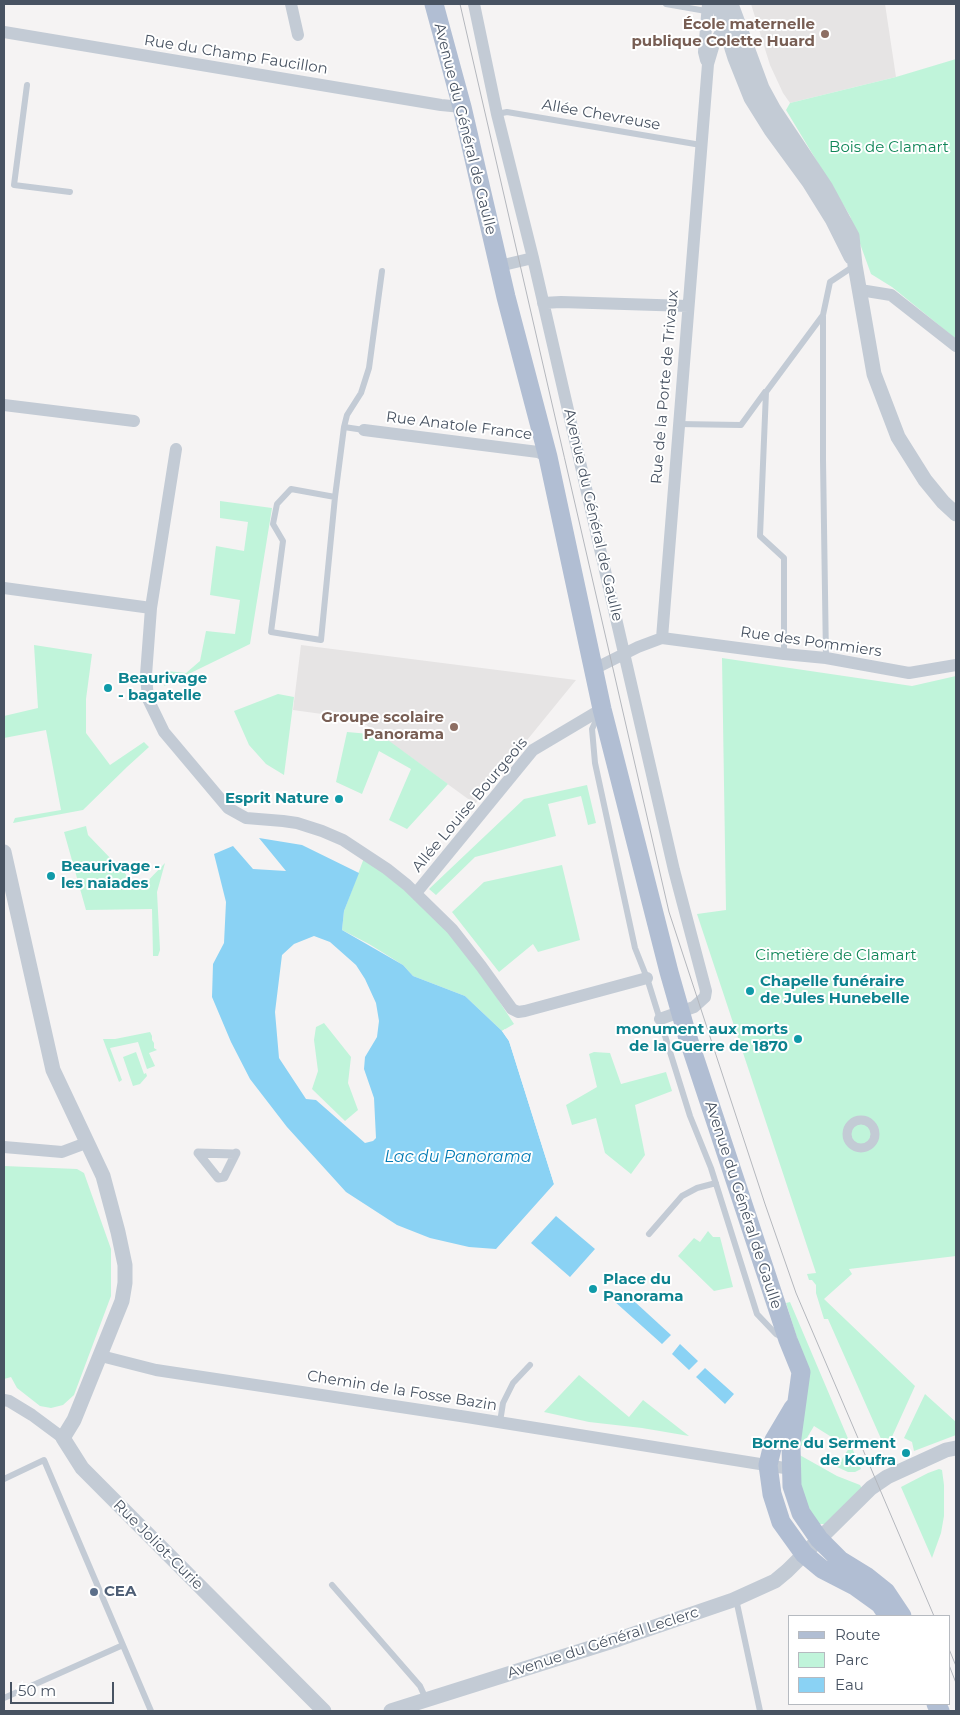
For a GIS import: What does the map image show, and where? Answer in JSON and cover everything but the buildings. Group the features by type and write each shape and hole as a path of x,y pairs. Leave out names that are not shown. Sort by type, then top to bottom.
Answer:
{"main road":[{"name":"Avenue du Général de Gaulle","path":"434,4 462,107 499,266 548,457 602,709 680,1012 788,1340 801,1372 790,1445 792,1486 801,1513 819,1539 840,1560 866,1576 886,1592 901,1615"},
{"name":"Avenue du Général de Gaulle","path":"768,1465 774,1440 798,1399"},
{"path":"768,1465 772,1494 781,1522 804,1554 822,1569 862,1590 880,1604 887,1615"}],"street":[{"path":"290,4 298,35"},
{"name":"Avenue du Général de Gaulle","path":"474,4 497,114 533,258 674,870 706,991 705,997 699,1004 680,1012"},
{"path":"711,6 730,14 770,103 826,188 852,236 855,265 874,374 895,430 925,480 943,502 956,514"},
{"name":"Rue de la Porte de Trivaux","path":"708,64 704,52 711,6"},
{"name":"Rue de la Porte de Trivaux","path":"662,638 708,64 714,44 730,14"},
{"name":"Rue du Champ Faucillon","path":"4,32 462,107"},
{"path":"499,266 533,258"},
{"path":"860,290 891,295 956,346"},
{"path":"543,303 688,306"},
{"path":"4,405 134,421"},
{"name":"Rue Anatole France","path":"364,430 538,452 548,457"},
{"path":"176,449 151,608 146,675 148,699 164,732 228,808 246,818 297,823 343,840 387,869 452,929 482,966 512,1009 518,1012 647,978"},
{"path":"4,588 151,608"},
{"path":"594,669 662,638"},
{"name":"Rue des Pommiers","path":"662,638 826,658 910,673 956,665"},
{"name":"Allée Louise Bourgeois","path":"416,894 533,750 602,709"},
{"path":"4,852 6,874 53,1070 103,1176 125,1265 122,1301 74,1420 63,1438 32,1415 4,1400"},
{"path":"660,1019 680,1012"},
{"path":"4,1147 62,1152 86,1143"},
{"name":"Chemin de la Fosse Bazin","path":"101,1356 156,1370 790,1468"},
{"name":"Rue Joliot-Curie","path":"63,1438 82,1468 324,1711"},
{"name":"Avenue du Général Leclerc","path":"390,1711 619,1639 736,1599 775,1581 871,1488 887,1477 951,1449"}],"lane":[{"path":"666,4 711,6"},
{"path":"27,85 14,185 70,192"},
{"name":"Allée Chevreuse","path":"497,114 507,112 701,145"},
{"path":"826,658 823,315 830,282 855,265"},
{"path":"335,497 291,489 277,504 273,524 283,541 270,632 321,640 344,427 347,415 361,393 370,368 382,271"},
{"path":"678,424 741,425 823,315"},
{"path":"766,392 760,536 784,558 784,654"},
{"path":"344,427 364,430"},
{"path":"602,709 592,729 595,763 635,948 647,978 690,1116 716,1183 757,1314 776,1334 788,1340"},
{"path":"650,1234 682,1196 697,1188 716,1183"},
{"path":"500,1422 503,1403 513,1383 530,1365"},
{"path":"4,1478 44,1460 151,1711"},
{"path":"332,1585 420,1686 427,1700"},
{"path":"736,1599 760,1711"},
{"path":"4,1698 123,1645"}],"shaded area":[{"name":"École maternelle publique Colette Huard","path":"751,4 885,4 896,77 790,103 783,93 770,65"},
{"name":"Groupe scolaire Panorama","path":"301,645 576,680 475,804 358,719 293,710"}],"green space":[{"name":"Bois de Clamart","path":"956,59 956,339 892,287 871,274 850,216 786,110 790,103 896,77"},
{"path":"220,501 272,508 250,644 164,686 167,671 186,673 200,661 206,631 235,634 240,600 210,595 216,546 244,551 248,522 220,518"},
{"path":"34,645 92,654 86,699 86,733 110,765 144,742 149,747 83,810 13,823 15,818 61,810 46,730 4,738 4,716 38,708"},
{"name":"Cimetière de Clamart","path":"722,658 912,686 956,676 956,1256 849,1269 852,1274 824,1299 915,1386 886,1450 828,1319 824,1319 816,1293 816,1285 812,1280 809,1280 807,1274 816,1273 697,914 726,910"},
{"path":"278,694 294,697 284,775 266,764 249,745 234,711"},
{"path":"347,732 381,735 448,784 407,829 389,820 411,769 379,751 362,794 336,782"},
{"path":"587,785 596,823 588,825 581,796 548,804 556,836 475,857 436,895 429,889 524,799"},
{"path":"86,826 88,835 140,889 165,863 157,892 160,950 158,956 153,956 152,909 86,910 64,832"},
{"path":"364,858 392,878 455,939 514,1024 502,1031 465,996 413,976 403,965 342,930 344,911"},
{"path":"562,865 580,940 538,952 533,944 499,972 452,912 484,882"},
{"path":"324,1023 351,1057 348,1083 358,1110 345,1121 312,1089 318,1071 314,1040 316,1027"},
{"path":"150,1032 154,1048 157,1050 149,1053 155,1066 147,1069 138,1042 110,1048 122,1080 119,1082 103,1039 115,1039"},
{"path":"136,1052 144,1074 146,1073 147,1076 140,1084 133,1086 123,1057"},
{"path":"594,1052 610,1053 621,1084 666,1072 672,1091 635,1105 645,1155 631,1174 605,1153 596,1118 572,1125 566,1105 597,1087 589,1054"},
{"path":"4,1166 77,1169 84,1173 111,1249 111,1296 74,1395 63,1405 51,1408 40,1406 17,1388 11,1377 4,1379"},
{"path":"708,1231 713,1237 720,1237 733,1287 714,1291 678,1256 694,1238 700,1242"},
{"path":"790,1302 861,1469 855,1472 848,1472 837,1467 849,1448 814,1426 802,1446 797,1443 798,1341 786,1303"},
{"path":"579,1375 629,1417 643,1400 689,1436 589,1422 544,1412"},
{"path":"925,1394 956,1422 956,1435 914,1451 912,1442 904,1438"},
{"path":"796,1453 837,1476 860,1485 862,1489 825,1524 815,1522 798,1486"},
{"path":"939,1469 942,1470 944,1485 944,1516 941,1533 932,1558 901,1487"}],"water":[{"name":"Lac du Panorama","path":"259,838 302,845 359,873 344,911 342,930 403,965 413,976 465,996 502,1031 509,1041 554,1184 496,1249 469,1247 430,1238 397,1225 346,1192 287,1127 250,1079 231,1042 212,997 213,964 224,943 226,902 214,854 233,846 253,869 286,871","holes":["314,936 330,942 356,965 376,1003 379,1021 377,1037 365,1057 364,1069 374,1098 376,1138 365,1143 316,1100 306,1099 279,1058 275,1012 282,955 294,944"]},
{"path":"556,1216 595,1249 570,1277 531,1243"},
{"path":"623,1291 671,1335 662,1344 614,1301"},
{"path":"680,1344 698,1361 689,1370 672,1354"},
{"path":"705,1368 734,1394 725,1404 696,1377"}],"pier":[{"path":"505,1029 511,1040 557,1183 554,1184 509,1041 502,1031"}],"tram line":[{"path":"460,4 669,912 796,1293 934,1615"},
{"path":"950,1651 956,1666"},
{"path":"950,1668 956,1683"}],"place":[{"name":"École maternelle publique Colette Huard","path":"825,34"},
{"name":"Beaurivage - bagatelle","path":"108,688"},
{"name":"Groupe scolaire Panorama","path":"454,727"},
{"name":"Esprit Nature","path":"339,799"},
{"name":"Beaurivage - les naiades","path":"51,876"},
{"name":"Chapelle funéraire de Jules Hunebelle","path":"750,991"},
{"name":"monument aux morts de la Guerre de 1870","path":"798,1039"},
{"name":"Place du Panorama","path":"593,1289"},
{"name":"Borne du Serment de Koufra","path":"906,1453"},
{"name":"CEA","path":"94,1592"}]}
